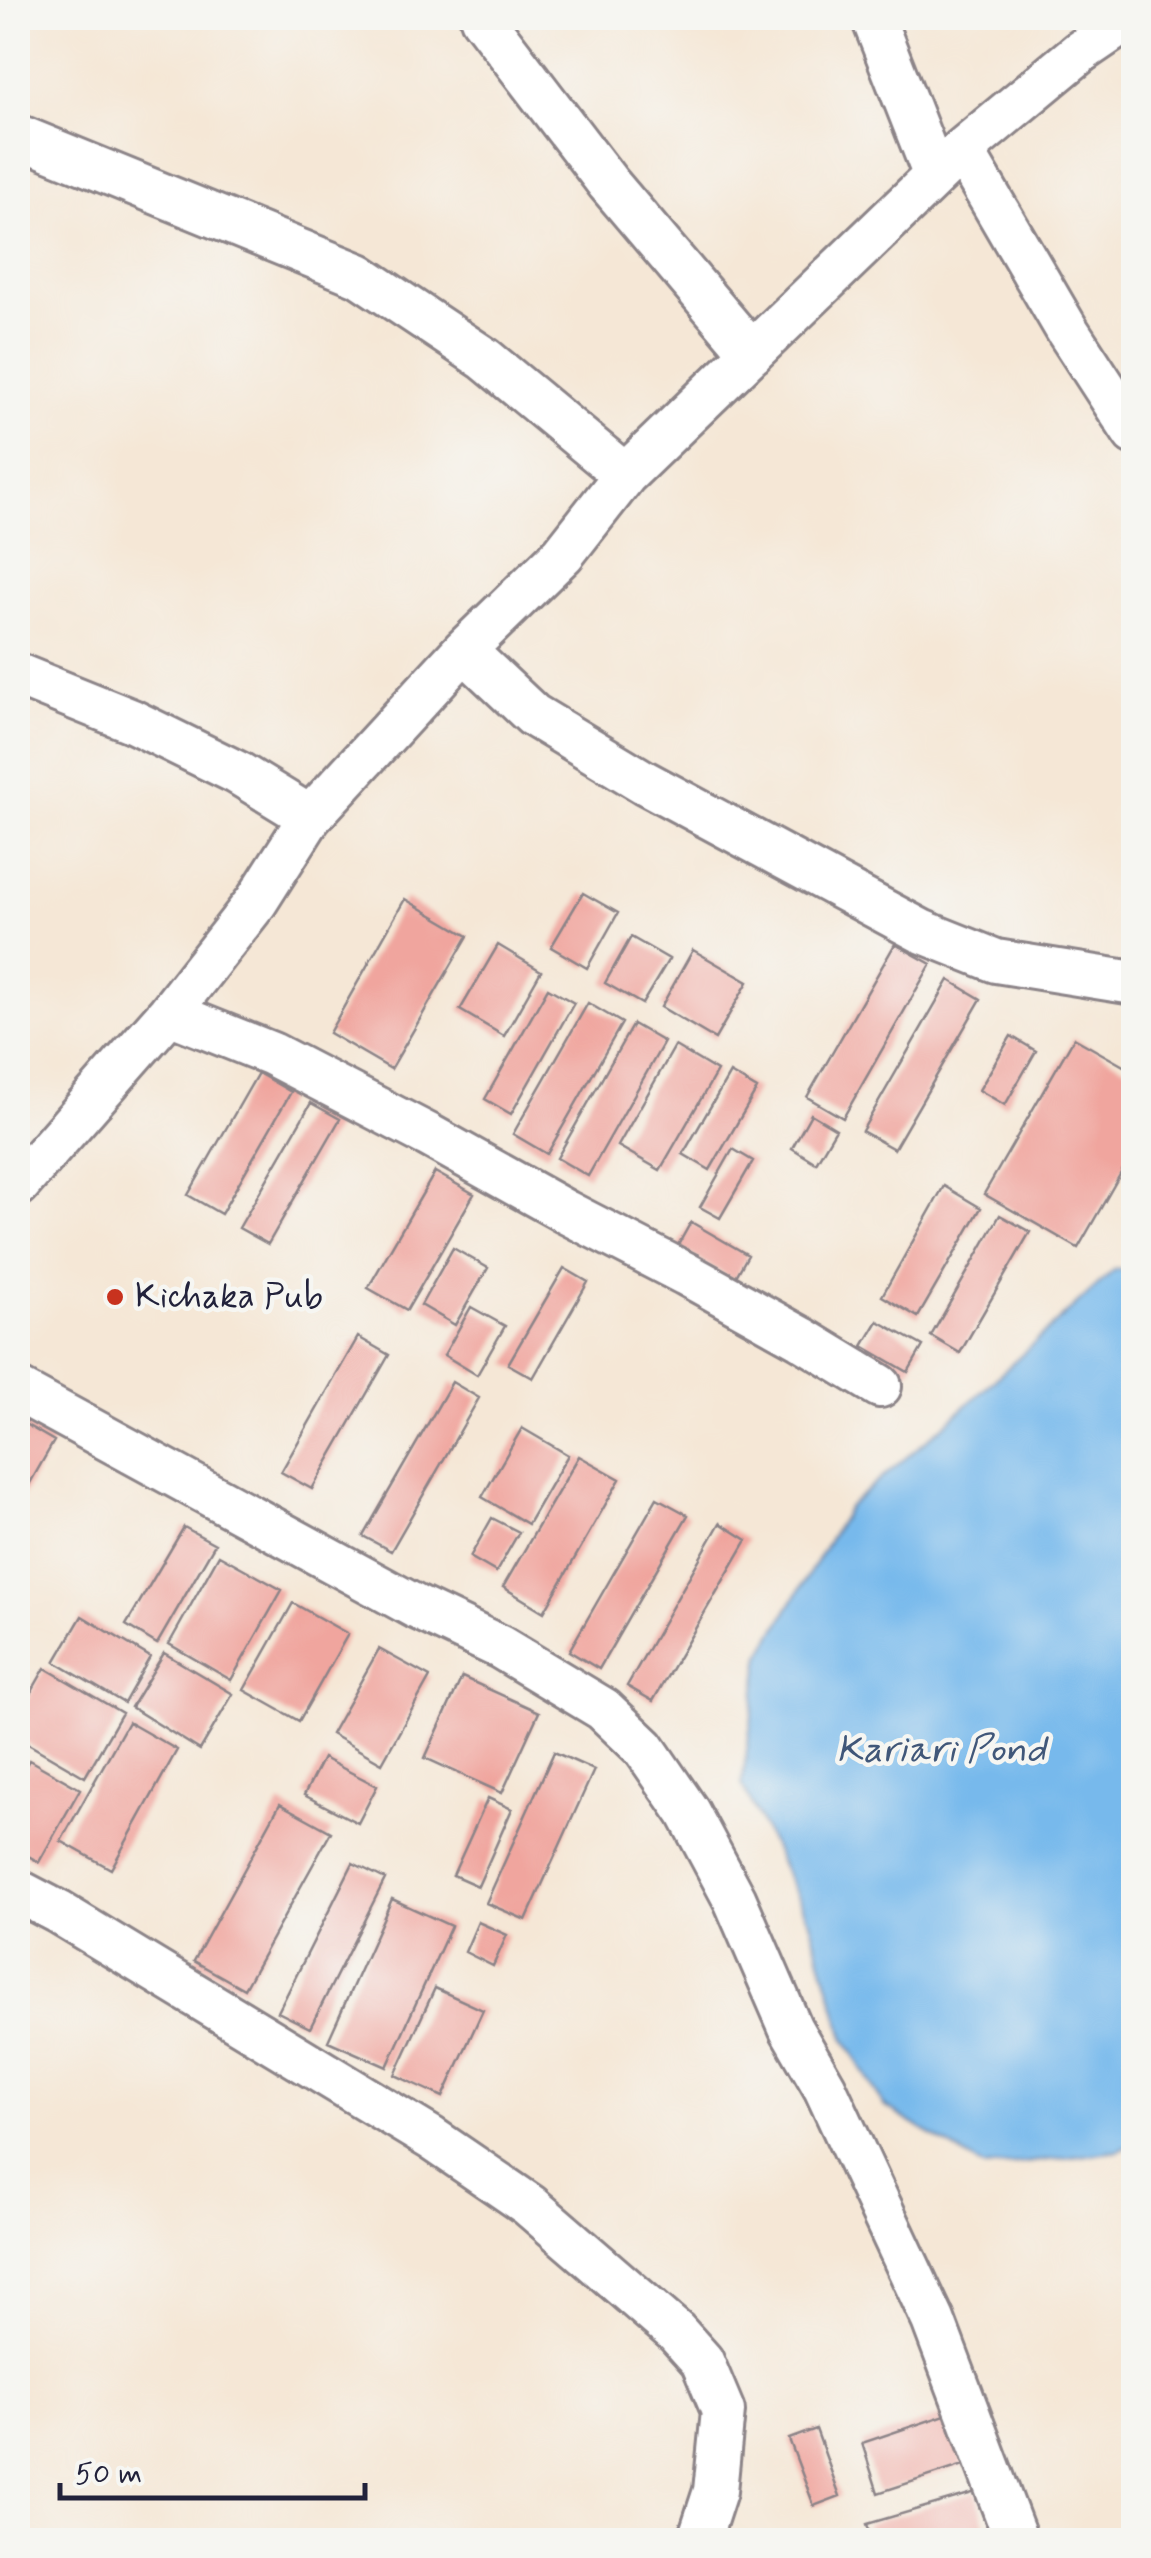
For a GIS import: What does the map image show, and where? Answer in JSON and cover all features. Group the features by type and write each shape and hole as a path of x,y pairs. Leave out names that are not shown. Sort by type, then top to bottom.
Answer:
{"street":[{"path":"482,18 608,183 752,353"},
{"path":"873,18 949,163 1134,432"},
{"path":"18,1185 170,1012 256,902 310,816 464,650 563,554 625,475 949,163 1080,52 1130,18"},
{"path":"18,136 358,275 485,359 625,475"},
{"path":"464,650 533,715 644,782 921,931 996,962 1134,984"},
{"path":"18,675 132,721 238,773 310,816"},
{"path":"170,1012 272,1054 428,1135 785,1328 880,1386"},
{"path":"18,1390 416,1607 500,1647 603,1709 644,1748 688,1812 735,1900 791,2029 864,2170 934,2320 1016,2540"},
{"path":"18,1891 447,2149 529,2205 676,2332 702,2361 723,2411 714,2491 699,2540"}],"water":[{"name":"Kariari Pond","path":"1115,1269 1134,1272 1133,2143 1118,2151 985,2168 884,2106 844,2037 810,1922 742,1784 761,1655 849,1506 954,1417"}],"building":[{"path":"583,893 618,913 587,968 551,947"},
{"path":"405,899 468,936 391,1069 329,1033"},
{"path":"631,937 669,959 642,1004 605,983"},
{"path":"895,944 931,964 843,1118 807,1097"},
{"path":"498,945 541,971 504,1036 460,1010"},
{"path":"693,950 748,982 715,1039 661,1007"},
{"path":"949,980 981,999 894,1149 862,1131"},
{"path":"548,988 574,1003 511,1114 485,1099"},
{"path":"588,1003 622,1023 547,1154 513,1134"},
{"path":"633,1024 664,1042 588,1176 557,1158"},
{"path":"1011,1036 1036,1051 1005,1105 979,1090"},
{"path":"1074,1038 1134,1072 1134,1150 1078,1248 984,1194"},
{"path":"675,1046 717,1071 660,1170 618,1146"},
{"path":"258,1073 291,1092 221,1214 188,1195"},
{"path":"730,1073 757,1089 710,1170 683,1154"},
{"path":"311,1103 340,1119 268,1244 239,1228"},
{"path":"811,1114 836,1129 816,1163 792,1148"},
{"path":"733,1149 753,1161 720,1218 700,1207"},
{"path":"435,1172 474,1194 407,1310 368,1288"},
{"path":"944,1186 981,1208 918,1317 882,1296"},
{"path":"1000,1215 1030,1232 960,1353 931,1336"},
{"path":"691,1222 748,1255 734,1280 677,1247"},
{"path":"453,1248 488,1268 455,1325 421,1305"},
{"path":"564,1268 588,1282 533,1378 508,1364"},
{"path":"471,1307 505,1326 477,1375 444,1355"},
{"path":"878,1321 923,1346 908,1372 863,1346"},
{"path":"358,1337 389,1355 312,1489 281,1472"},
{"path":"452,1382 479,1398 391,1551 363,1536"},
{"path":"18,1420 54,1441 18,1504"},
{"path":"522,1428 568,1455 528,1524 482,1497"},
{"path":"579,1456 620,1479 544,1612 503,1587"},
{"path":"657,1498 688,1515 599,1669 569,1651"},
{"path":"492,1518 519,1532 496,1572 470,1557"},
{"path":"720,1523 747,1540 653,1701 627,1686"},
{"path":"184,1527 215,1544 157,1644 126,1625"},
{"path":"219,1555 282,1590 231,1680 169,1644"},
{"path":"293,1603 348,1634 299,1721 244,1690"},
{"path":"82,1616 150,1657 124,1703 55,1662"},
{"path":"379,1649 430,1677 382,1763 331,1734"},
{"path":"164,1653 233,1694 200,1750 131,1707"},
{"path":"45,1668 122,1713 85,1777 18,1738 18,1715"},
{"path":"462,1677 539,1712 502,1793 425,1758"},
{"path":"128,1722 177,1750 111,1869 61,1841"},
{"path":"554,1752 594,1770 526,1920 486,1903"},
{"path":"323,1758 377,1786 358,1823 304,1795"},
{"path":"29,1760 80,1789 39,1862 18,1850 18,1780"},
{"path":"488,1798 512,1809 478,1886 453,1875"},
{"path":"280,1804 331,1832 244,1989 194,1961"},
{"path":"353,1863 385,1879 310,2028 278,2012"},
{"path":"392,1899 451,1926 387,2067 328,2041"},
{"path":"478,1922 507,1935 493,1966 465,1952"},
{"path":"435,1988 483,2010 443,2097 395,2075"},
{"path":"948,2414 964,2465 878,2493 862,2443"},
{"path":"816,2429 840,2496 814,2506 789,2439"},
{"path":"976,2492 990,2540 872,2540 867,2524"}],"place":[{"name":"Kichaka Pub","path":"115,1297"}]}
